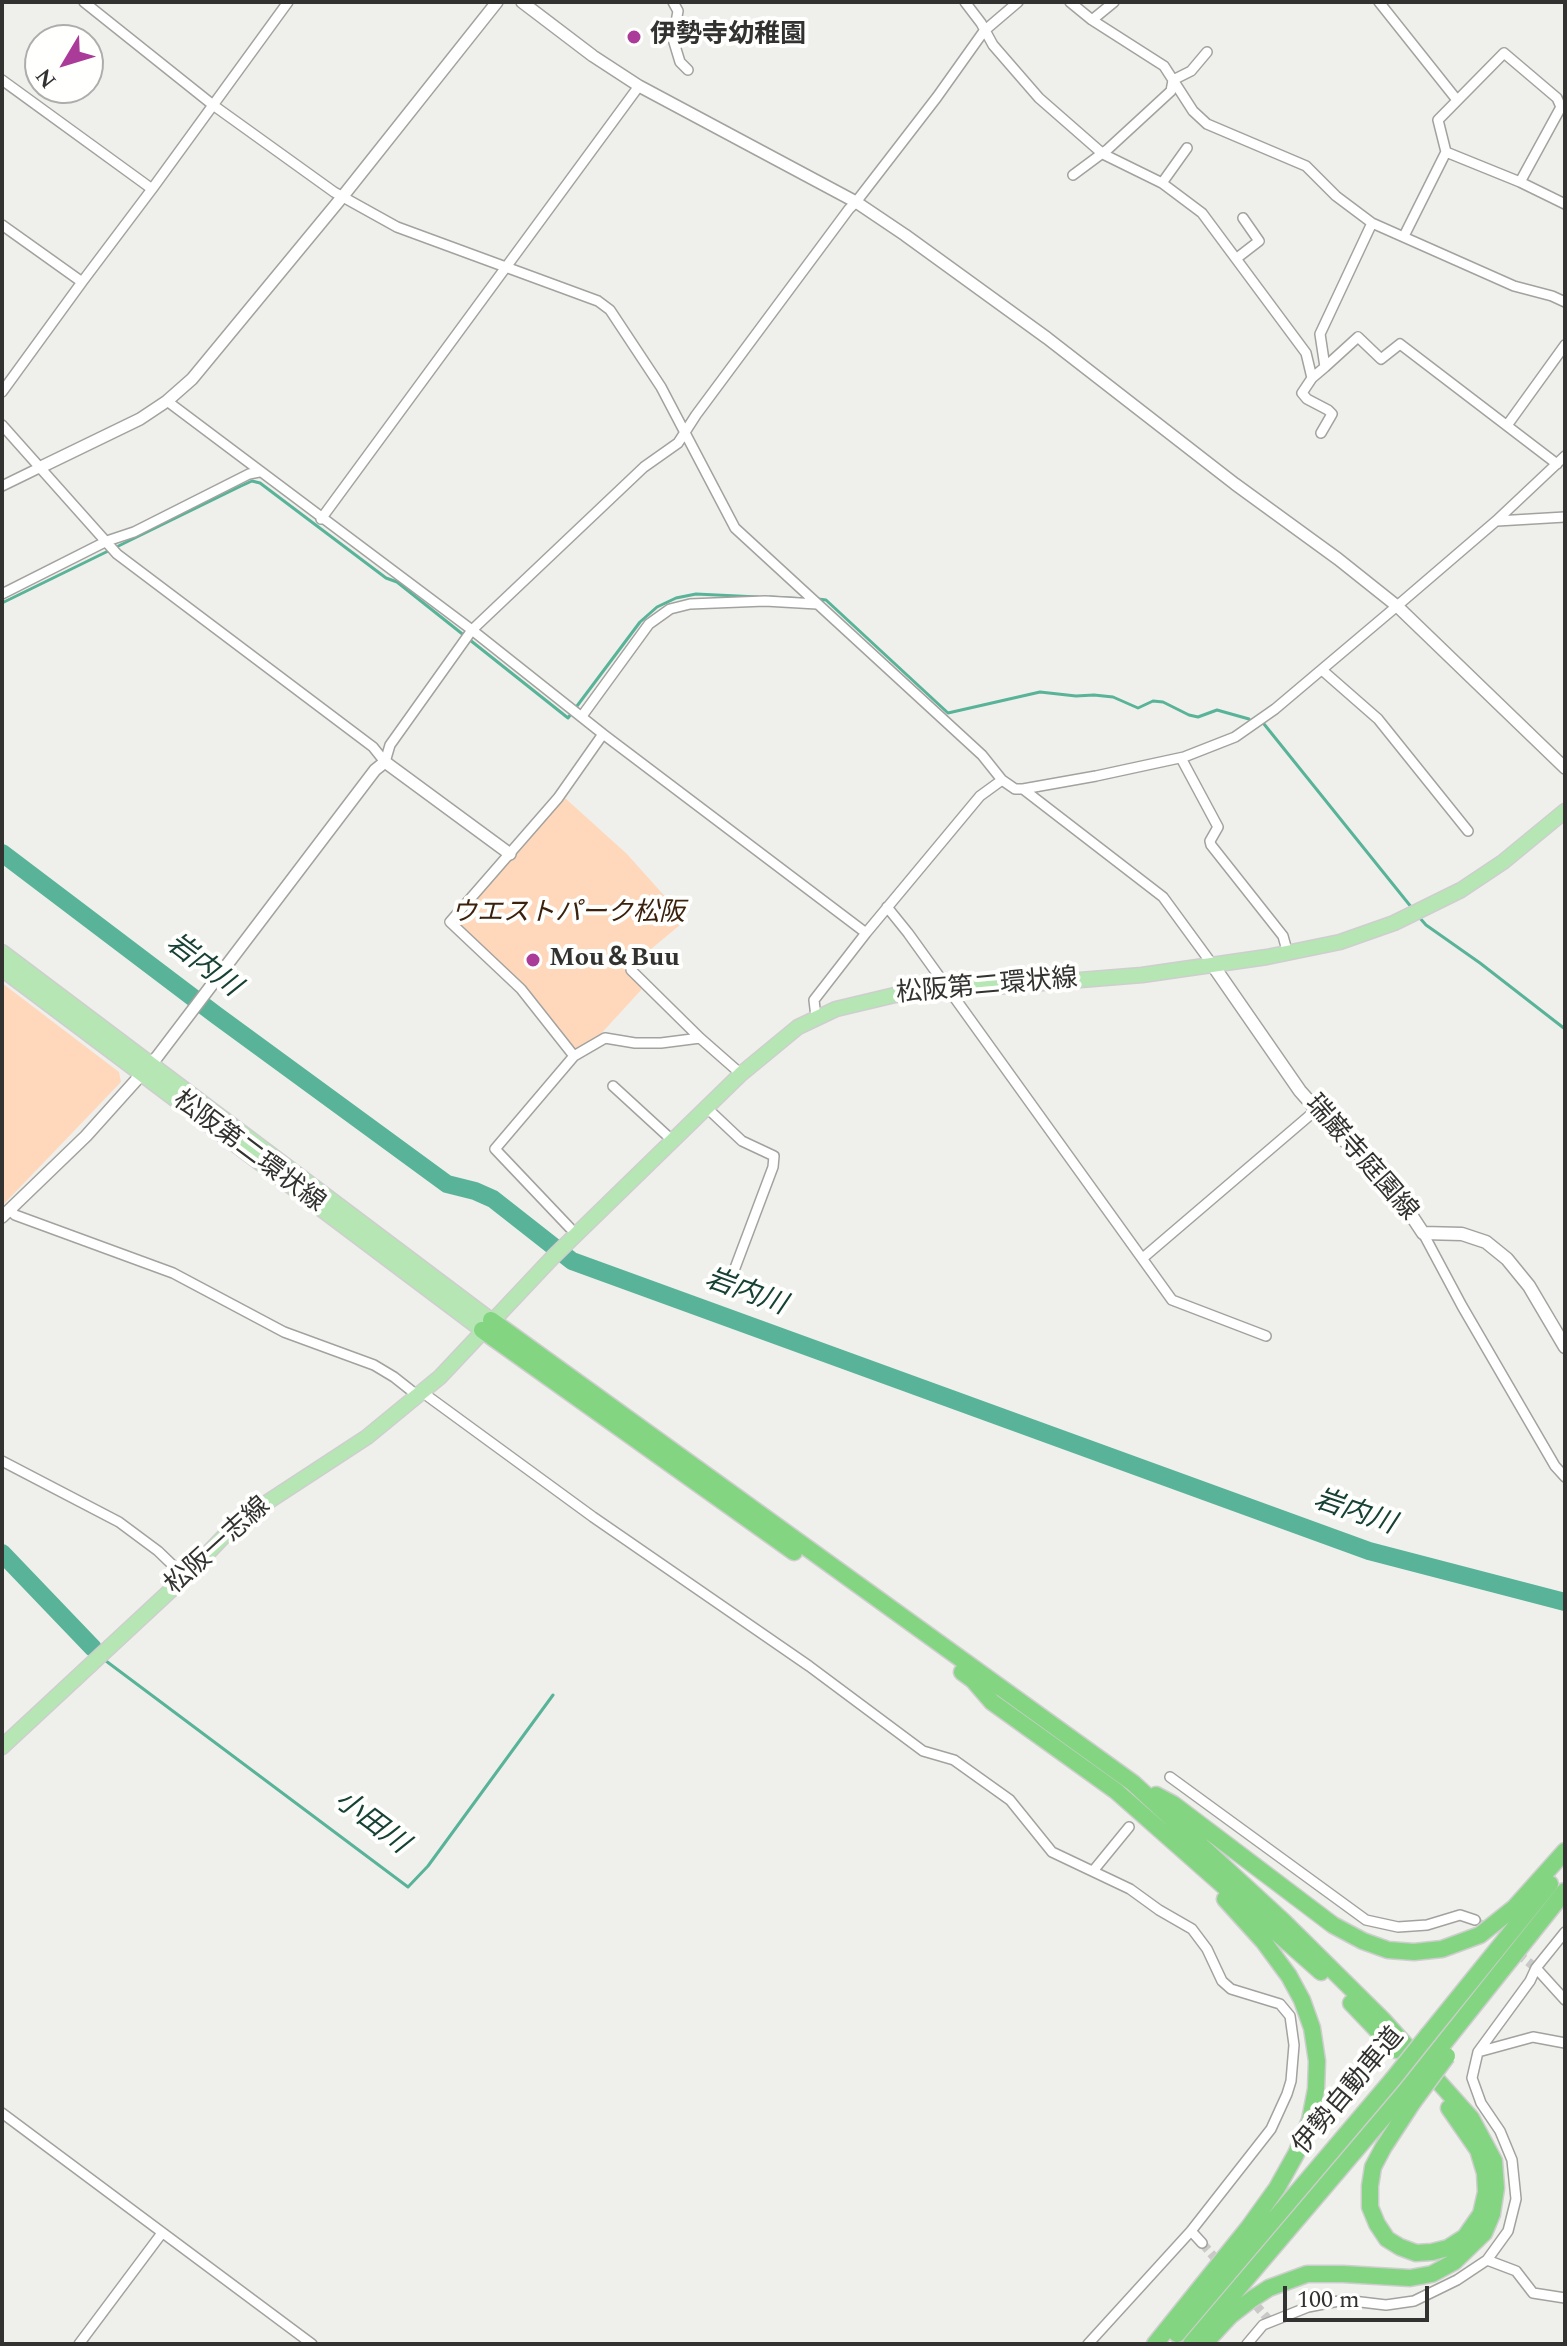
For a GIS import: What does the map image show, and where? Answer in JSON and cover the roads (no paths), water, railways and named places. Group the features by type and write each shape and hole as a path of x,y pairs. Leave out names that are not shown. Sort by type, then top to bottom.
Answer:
{"highway":[{"path":"487,1325 1133,1783 1284,1922 1384,2021 1471,2118 1494,2161 1496,2188 1492,2214 1484,2233 1472,2247 1446,2267 1432,2274 1410,2278 1307,2274 1269,2288 1252,2299 1230,2316 1204,2344"},
{"path":"487,1325 973,1680 992,1702 1116,1791 1320,1972 1439,2094 1478,2150 1485,2173 1486,2192 1481,2214 1465,2237 1448,2248 1432,2252 1416,2253 1387,2239 1370,2207 1373,2167 1409,2097"},
{"path":"1133,1783 1173,1804 1333,1925 1388,1950 1414,1952 1442,1949 1480,1935 1514,1908 1565,1851"},
{"path":"1155,2344 1277,2188 1310,2120 1316,2089 1317,2061 1312,2028 1302,2000 1264,1942 1200,1866"},
{"name":"伊勢自動車道","path":"1168,2344 1393,2079 1565,1867"},
{"name":"伊勢自動車道","path":"1191,2344 1409,2097 1501,1971 1565,1891"}],"main road":[{"name":"松阪第二環状線","path":"2,952 147,1069 487,1325 741,1074 798,1027 816,1017 877,998 1142,975 1288,954 1357,937 1423,911 1492,870 1565,811"},
{"name":"瑞巌寺庭園線","path":"1212,964 1316,1110 1396,1192 1423,1233 1462,1234 1486,1242 1507,1259 1529,1286 1565,1347"},
{"name":"松阪第二環状線","path":"2,969 147,1069"},
{"name":"松阪一志線","path":"5,1744 185,1577 227,1533 263,1505 367,1437 440,1377 487,1325"}],"street":[{"path":"84,2 213,105 343,196 397,227 598,301 610,310 661,387 735,528 1015,789 1181,758 1235,737 1322,670 1496,521 1561,460 1400,344 1381,359 1358,337 1312,378 1302,393 1332,414 1321,433"},
{"path":"2,392 288,2"},
{"path":"2,486 140,419 192,379 497,2"},
{"path":"522,2 593,56 639,86 856,202 1047,338 1397,606 1565,768"},
{"path":"673,2 678,11 673,39 680,62 688,70"},
{"path":"965,2 993,45 1039,98 1103,154 1162,183 1202,213 1306,353 1312,378"},
{"path":"6,1214 86,1136 147,1069 206,995 375,770 385,762 390,745 470,632 644,467 678,443 984,31 1018,2"},
{"path":"1070,2 1092,20 1164,66 1193,111 1207,124 1306,166 1336,196 1372,223 1514,286 1565,302"},
{"path":"1092,20 1114,2"},
{"path":"1379,2 1457,100"},
{"path":"1173,80 1191,71 1207,52"},
{"path":"1404,236 1446,152 1438,120 1504,53 1563,106 1520,182"},
{"path":"2,80 152,189"},
{"path":"1073,175 1103,154 1171,91 1173,80"},
{"path":"321,519 639,86"},
{"path":"1162,183 1187,148"},
{"path":"1446,152 1565,204"},
{"path":"1237,258 1259,241 1243,218"},
{"path":"1325,367 1320,334 1372,223"},
{"path":"2,225 82,282"},
{"path":"1508,424 1565,345"},
{"path":"167,401 866,933"},
{"path":"2,425 117,554 373,747 385,762 510,854"},
{"path":"2,594 249,474 259,472"},
{"path":"1496,521 1565,517"},
{"path":"576,712 649,624 670,609 690,604 813,601"},
{"path":"1322,670 1378,719 1468,831"},
{"path":"574,1056 521,989 450,922 558,798 603,734"},
{"path":"1181,758 1218,827 1211,845 1283,936 1288,954"},
{"path":"816,1017 814,1000 866,933 980,796 1002,780"},
{"path":"1023,789 1163,897 1212,964"},
{"path":"887,907 1144,1257 1172,1300 1266,1336"},
{"path":"631,970 741,1074"},
{"path":"570,1228 495,1149 574,1056 605,1038 661,1043 700,1038"},
{"path":"613,1086 673,1141"},
{"path":"707,1108 742,1141 774,1156 773,1167 735,1268"},
{"path":"1144,1257 1316,1110"},
{"path":"6,1214 173,1273 284,1332 374,1365 394,1377 819,1673 890,1729 923,1751 954,1760 1010,1800 1052,1852 1130,1889 1192,1929 1207,1949 1222,1981 1231,1989 1280,2004 1290,2016 1294,2045 1291,2081 1271,2129 1191,2231 1088,2344"},
{"path":"1423,1233 1555,1466 1565,1477"},
{"path":"2,1461 119,1522 158,1551 185,1577"},
{"path":"1170,1777 1366,1920 1398,1927 1427,1925 1460,1915 1475,1920"},
{"path":"1093,1871 1129,1827"},
{"path":"1247,2344 1263,2325 1282,2316 1344,2300 1386,2305 1414,2301 1457,2280 1487,2260 1508,2231 1516,2199 1512,2160 1500,2131 1481,2103 1472,2078 1478,2052 1565,1932"},
{"path":"1536,1968 1565,2000"},
{"path":"1478,2052 1533,2037 1565,2043"},
{"path":"2,2113 312,2344"},
{"path":"1191,2231 1202,2243"},
{"path":"79,2344 162,2233"},
{"path":"1487,2260 1516,2271 1533,2293 1565,2298"}],"waterway":[{"path":"2,603 252,481 260,483 386,578 397,582 568,718 640,622 657,607 676,598 696,594 758,597"},
{"path":"770,597 806,599"},
{"path":"818,599 826,600 948,713 1040,692 1113,697 1138,708 1153,701 1163,702 1198,717 1217,710 1249,719"},
{"path":"1264,724 1412,908"},
{"name":"岩内川","path":"2,853 447,1184 493,1199 572,1261 1369,1551 1565,1602"},
{"path":"1419,917 1565,1029"},
{"name":"小田川","path":"2,1553 93,1648"},
{"name":"小田川","path":"106,1661 408,1887 428,1866 553,1695"}],"tunnel":[{"path":"1475,1920 1536,1968"},
{"path":"1202,2243 1268,2319"}],"place":[{"name":"伊勢寺幼稚園","path":"634,37"},
{"name":"Mou＆Buu","path":"533,960"}],"park label":[{"name":"ウエストパーク松阪","path":"568,915"}]}
